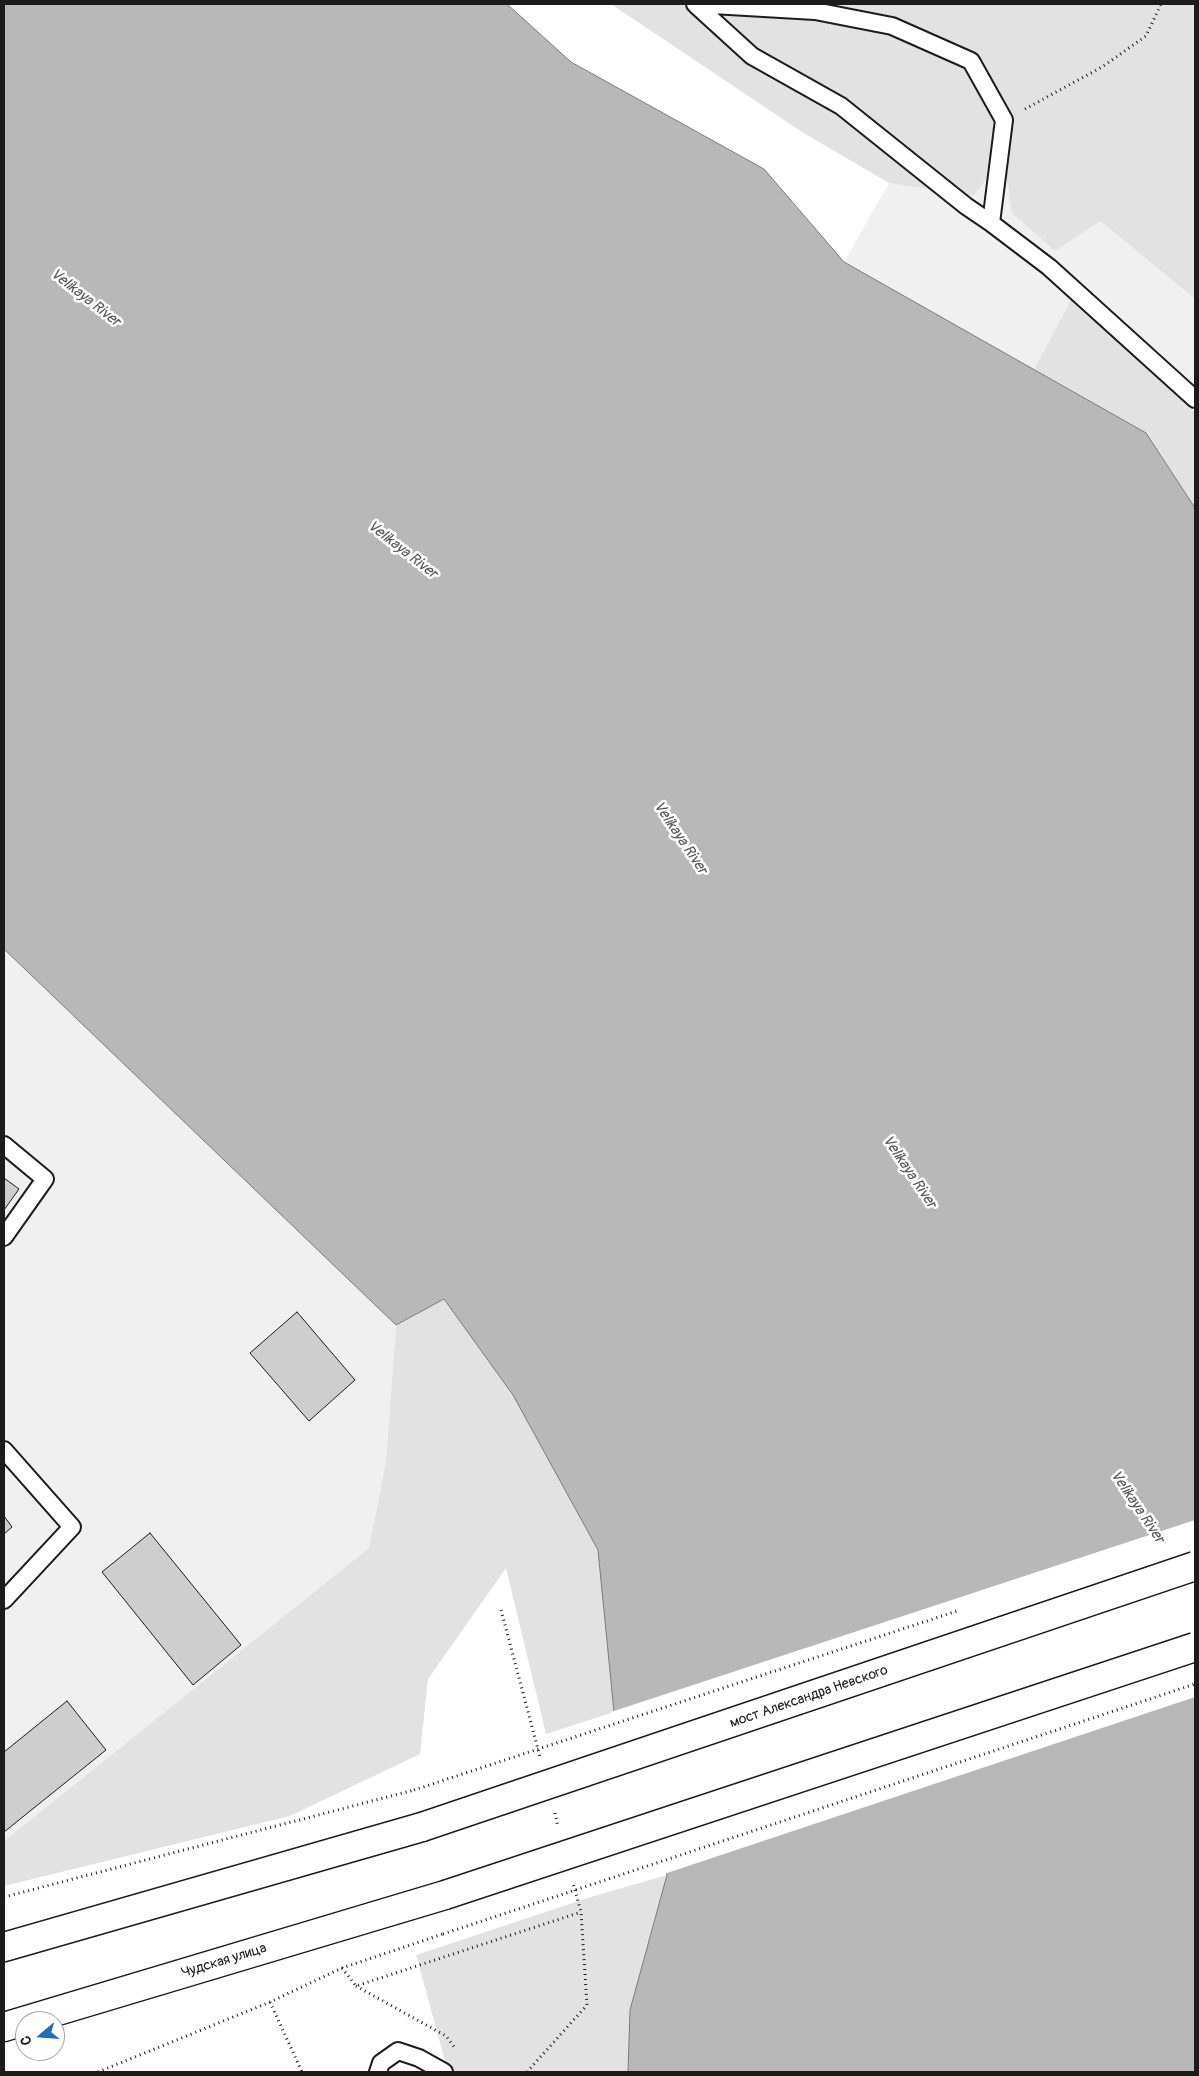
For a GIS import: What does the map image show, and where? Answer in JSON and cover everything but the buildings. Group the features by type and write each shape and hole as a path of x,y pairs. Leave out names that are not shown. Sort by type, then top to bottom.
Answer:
{"highway":[{"name":"мост Александра Невского","path":"4,1947 422,1827 1195,1566"},
{"name":"Чудская улица","path":"4,2027 445,1895 1195,1647"}],"lane":[{"path":"696,4 815,12 892,26 972,61 1004,120 991,223"},
{"path":"696,4 752,56 842,106 966,206 1049,267 1195,399"},
{"path":"4,1145 45,1179 4,1237"},
{"path":"4,1450 72,1527 4,1600"},
{"path":"378,2072 381,2063 398,2051 419,2058 444,2072"}],"path":[{"path":"1004,120 1102,67 1146,36 1161,4"},
{"path":"4,1897 414,1790 969,1607"},
{"path":"98,2072 270,2002 342,1968 1195,1684"},
{"path":"356,1986 581,1912"},
{"path":"342,1968 356,1986 446,2036 457,2050"},
{"path":"270,2002 302,2072"}],"shaded area":[{"path":"611,4 1190,4 1195,6 1195,299 1100,221 1055,251 1012,213 1004,158 973,196 889,183 802,132"},
{"path":"1004,157 1100,221 1195,299 1195,413 1072,300 1034,370 844,262 889,183 973,196"},
{"path":"1071,300 1195,413 1195,508 1146,433 1034,370"},
{"path":"4,949 396,1325 386,1461 369,1548 4,1841"},
{"path":"444,1299 513,1395 598,1550 614,1712 546,1734 506,1568 428,1679 420,1754 290,1816 4,1886 4,1841 369,1548 386,1461 396,1325"},
{"path":"667,1875 630,2010 628,2072 448,2072 416,1955 591,1897"}],"water":[{"name":"Velikaya River","path":"4,4 507,4 571,62 764,169 844,262 1146,433 1195,508 1195,2072 628,2072 630,2010 667,1875 614,1712 598,1550 513,1395 444,1299 396,1325 4,949"}],"pier":[{"path":"1195,1520 1195,1697 664,1874 611,1712"}]}
